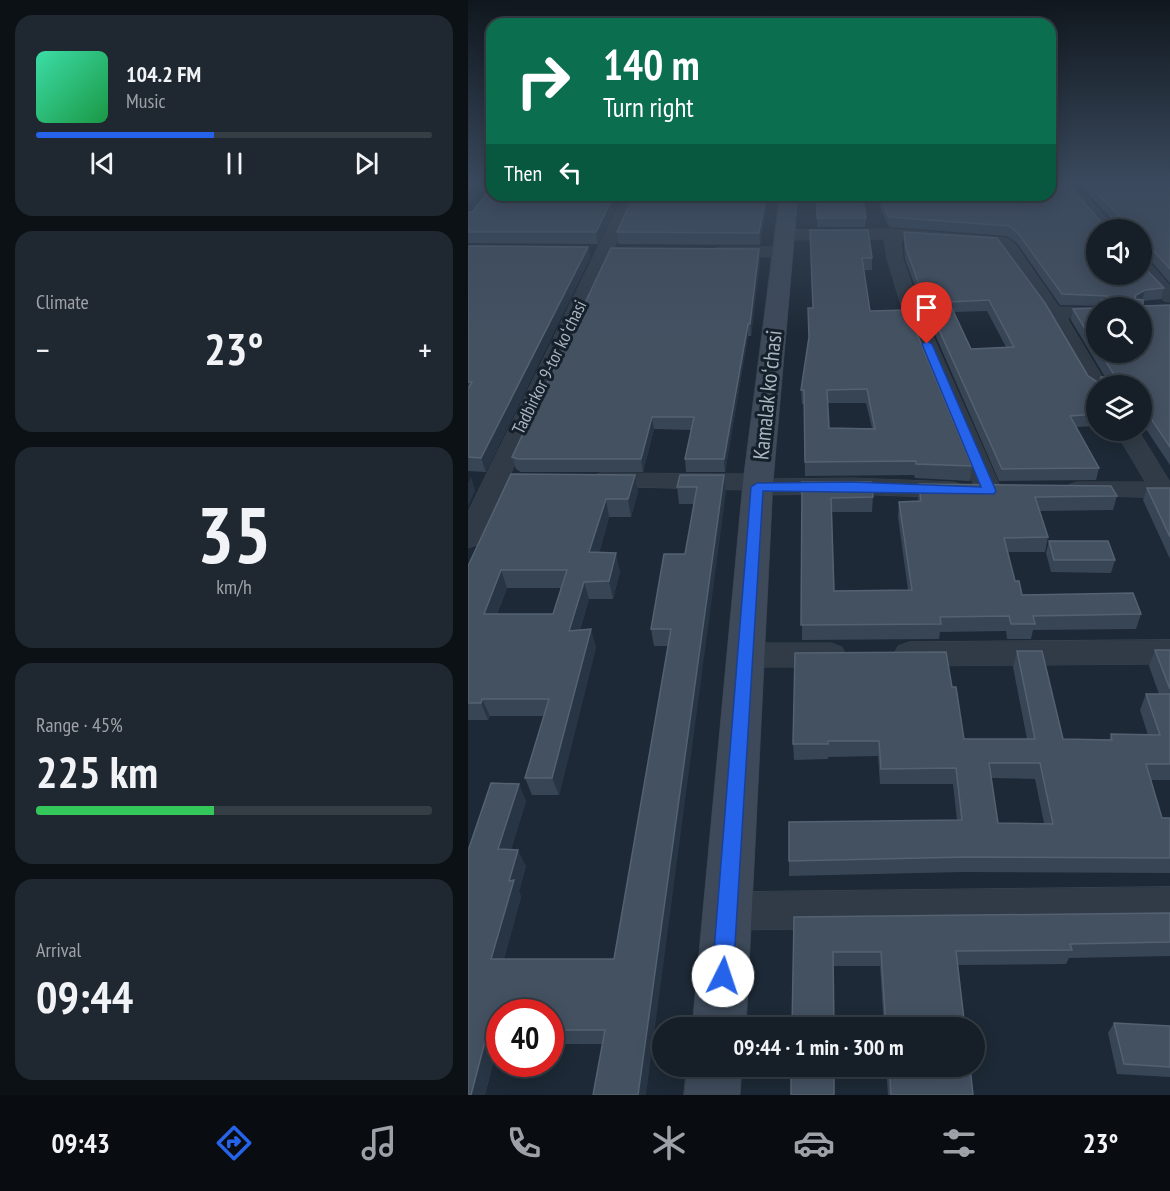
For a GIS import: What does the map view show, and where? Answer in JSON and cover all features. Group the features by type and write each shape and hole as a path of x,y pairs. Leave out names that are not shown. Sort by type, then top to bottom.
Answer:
{"street":[{"name":"Tadbirkor 9-tor koʻchasi","path":"468,539 507,480 612,234"},
{"name":"Kamalak koʻchasi","path":"720,1017 758,485 784,234"},
{"path":"710,252 891,234"},
{"path":"578,481 1001,491 910,306 895,259 892,234"},
{"path":"894,234 1001,241 1009,248 1054,313 1091,375"},
{"path":"582,251 628,251"},
{"path":"1152,276 1170,297"},
{"path":"1054,313 1086,311"},
{"path":"1133,441 1166,490"},
{"path":"468,480 507,480"},
{"path":"1058,490 1166,490"},
{"path":"746,655 1170,652"},
{"path":"727,911 1170,906"},
{"path":"712,1095 714,1077"}],"building":[{"path":"810,234 869,234 872,258 862,258 870,311 907,310 972,466 916,464 916,461 805,462 804,390 801,390 809,337 808,308 813,308","holes":["867,389 875,429 829,428 827,390"]},
{"path":"904,234 997,238 1045,303 1087,375 1086,415 1070,416 1099,468 1002,469 921,290 906,248","holes":["989,300 1014,347 971,349 949,302"]},
{"path":"1019,234 1086,234 1086,285 1152,285 1152,275 1164,288 1145,290 1136,297 1062,294"},
{"path":"1152,234 1170,234 1170,269 1152,249"},
{"path":"468,246 588,247 481,458 468,457 468,389 472,382 468,382"},
{"path":"611,248 759,249 750,324 748,324 724,459 685,459 694,417 652,417 641,459 518,459 512,457"},
{"path":"1170,305 1170,447 1152,420 1152,375 1112,375 1107,363 1152,363 1152,306"},
{"path":"1086,308 1086,330 1073,309"},
{"path":"511,474 635,475 628,499 606,499 589,552 616,553 609,581 584,582 569,631 591,629 552,778 525,778 549,699 482,699 481,703 468,703 468,566","holes":["501,570 567,570 553,614 484,614"]},
{"path":"680,475 724,475 638,1095 593,1095 605,1030 564,1030 564,999 486,999 486,1038 471,1095 468,1095 468,848 491,783 519,784 498,849 518,850 509,881 514,880 491,959 614,959 671,629 651,629 664,554 685,554 697,487 677,487"},
{"path":"802,482 871,482 873,497 831,498 834,591 912,590 899,502 921,501 919,484 1111,486 1117,496 1035,497 1048,537 1004,538 1015,581 1019,581 1022,595 1133,593 1141,614 1033,616 1035,624 1011,624 1009,616 940,617 941,624 801,625"},
{"path":"1147,488 1170,488 1170,537"},
{"path":"1049,541 1108,541 1115,560 1054,560"},
{"path":"1155,650 1170,650 1170,689"},
{"path":"1017,651 1042,651 1063,739 1112,740 1111,734 1160,735 1146,694 1170,694 1170,764 1146,764 1162,818 1170,818 1170,858 967,857 789,861 789,822 962,820 956,768 881,769 879,741 793,744 795,653 946,652 952,687 956,687 964,739 1035,739","holes":["989,763 1040,763 1053,824 998,823"]},
{"path":"1170,913 1170,942 1070,944 1072,950 956,951 964,1017 885,1017 881,952 833,952 834,1017 792,1017 794,917"},
{"path":"1114,1023 1170,1026 1170,1067 1124,1064"},
{"path":"791,1077 834,1077 834,1095 791,1095"},
{"path":"890,1077 971,1077 973,1095 891,1095"}],"route":[{"path":"723,976 757,487 852,486 989,491 927,344"}]}
